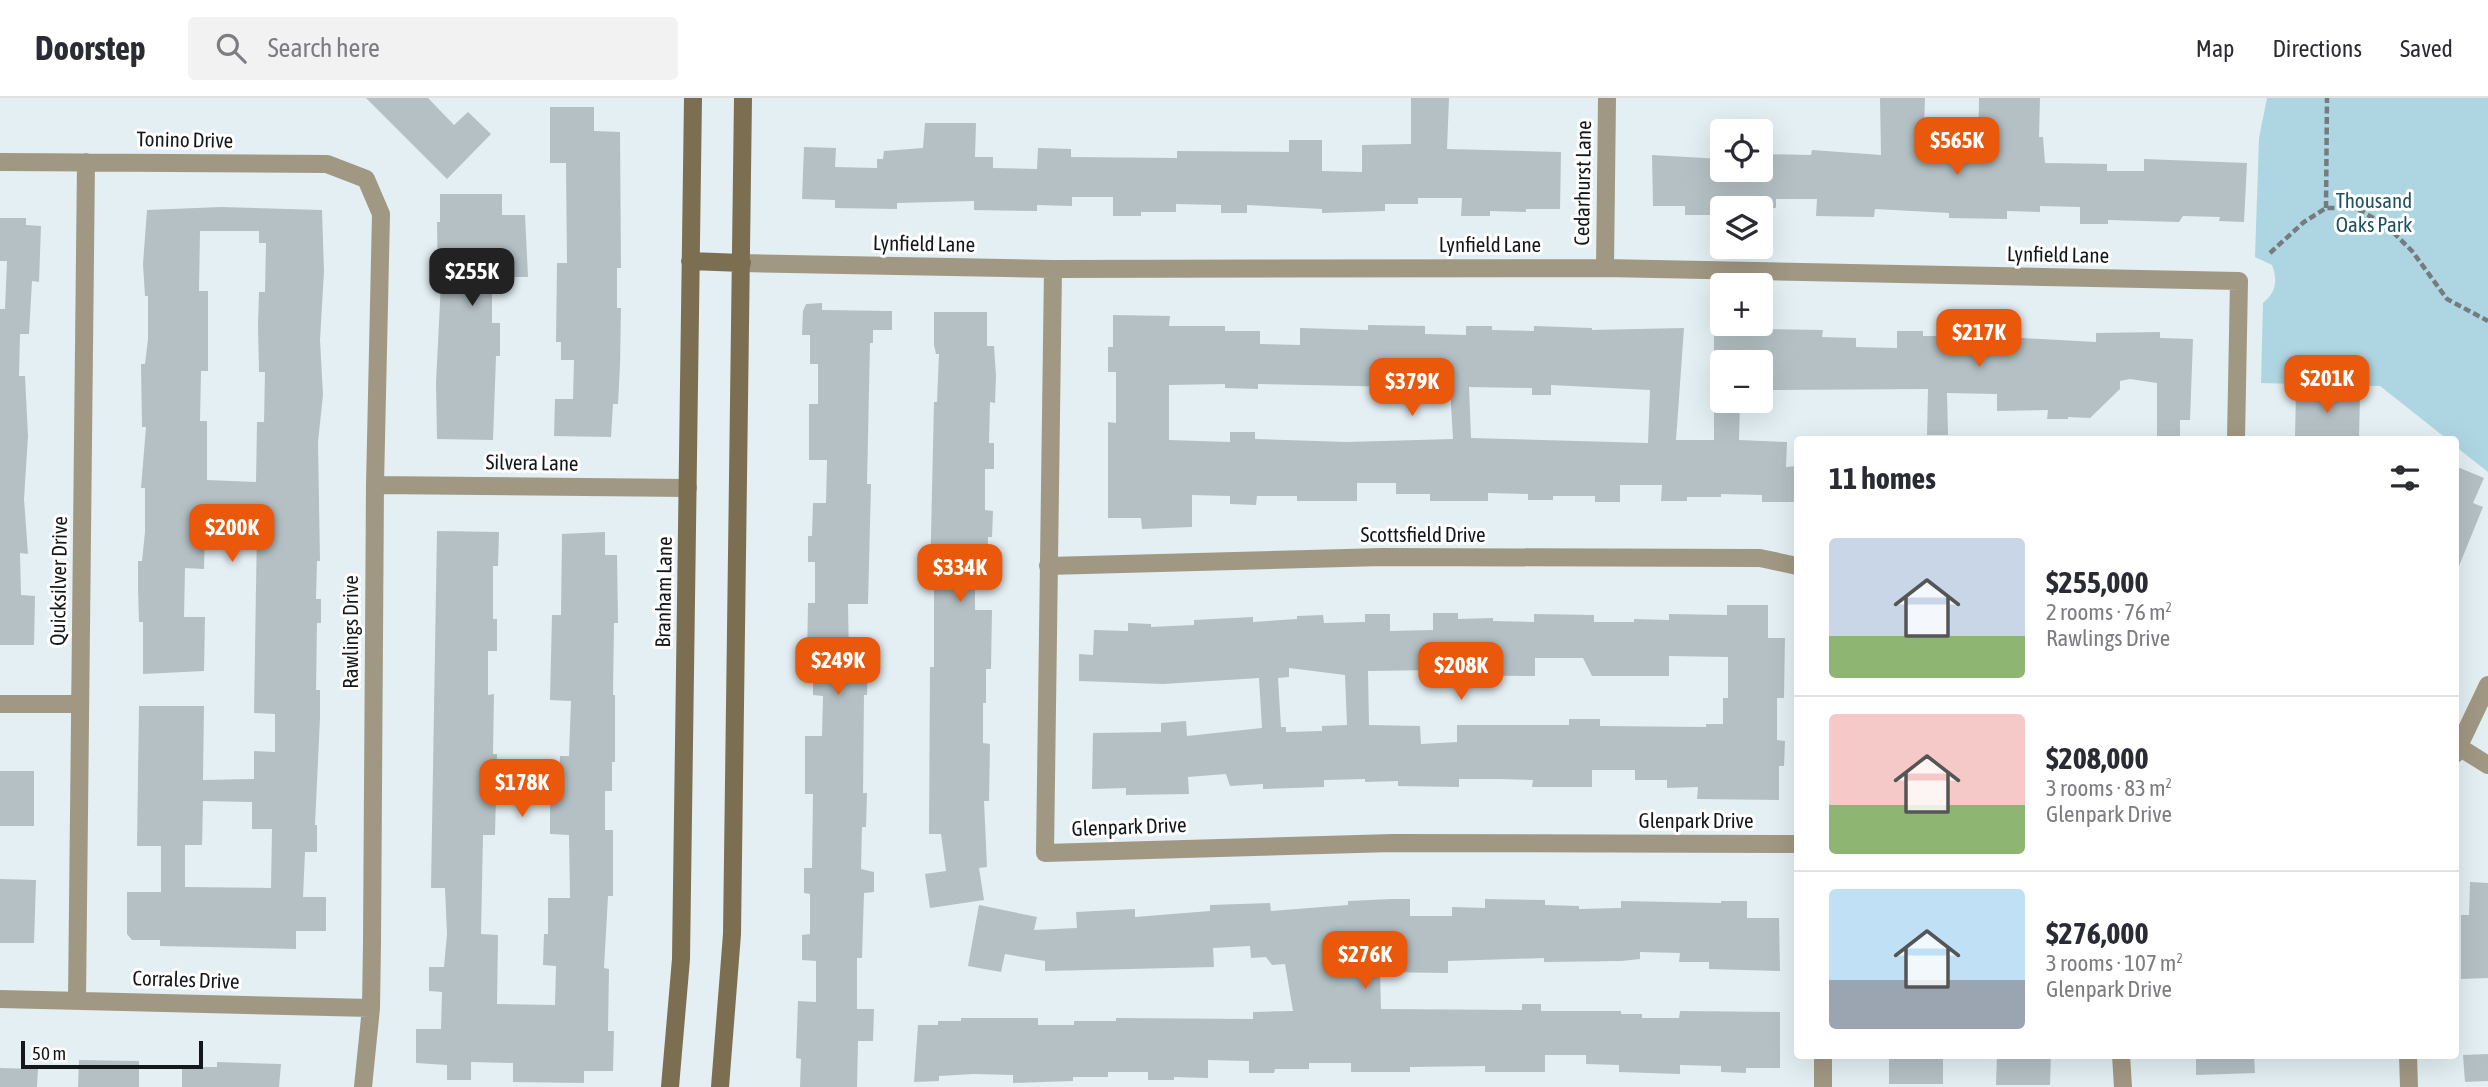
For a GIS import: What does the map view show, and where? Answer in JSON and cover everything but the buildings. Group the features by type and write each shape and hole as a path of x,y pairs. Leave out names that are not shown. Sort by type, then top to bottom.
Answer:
{"main road":[{"name":"Branham Lane","path":"670,1087 681,959 693,98"},
{"path":"720,1087 732,934 743,98"},
{"path":"690,261 742,263"}],"street":[{"name":"Cedarhurst Lane","path":"1605,268 1607,98"},
{"name":"Tonino Drive","path":"0,162 327,164 366,179"},
{"name":"Quicksilver Drive","path":"78,1000 86,162"},
{"name":"Rawlings Drive","path":"363,1087 371,1008 375,485 381,214 366,179"},
{"name":"Lynfield Lane","path":"742,263 1053,269 1605,268 2239,281 2236,436"},
{"name":"Glenpark Drive","path":"1053,269 1045,852 1393,843 1794,844"},
{"name":"Silvera Lane","path":"375,485 688,488"},
{"name":"Scottsfield Drive","path":"1048,566 1397,557 1760,558 1794,565"},
{"path":"2459,746 2488,685"},
{"path":"0,704 80,704"},
{"path":"2459,751 2488,765"},
{"name":"Corrales Drive","path":"0,999 371,1008"},
{"path":"1822,1087 1823,1059"},
{"path":"2121,1059 2123,1087"},
{"path":"2407,1059 2409,1087"}],"path":[{"path":"2326,208 2327,98"},
{"path":"2270,253 2304,222 2326,208 2356,208 2387,226 2412,251 2447,299 2488,321"}],"green space":[{"name":"Thousand Oaks Park","path":"2267,98 2488,98 2488,472 2459,449 2459,436 2443,436 2380,386 2261,383 2263,303 2271,295 2275,276 2272,265 2255,257 2259,138"}]}
